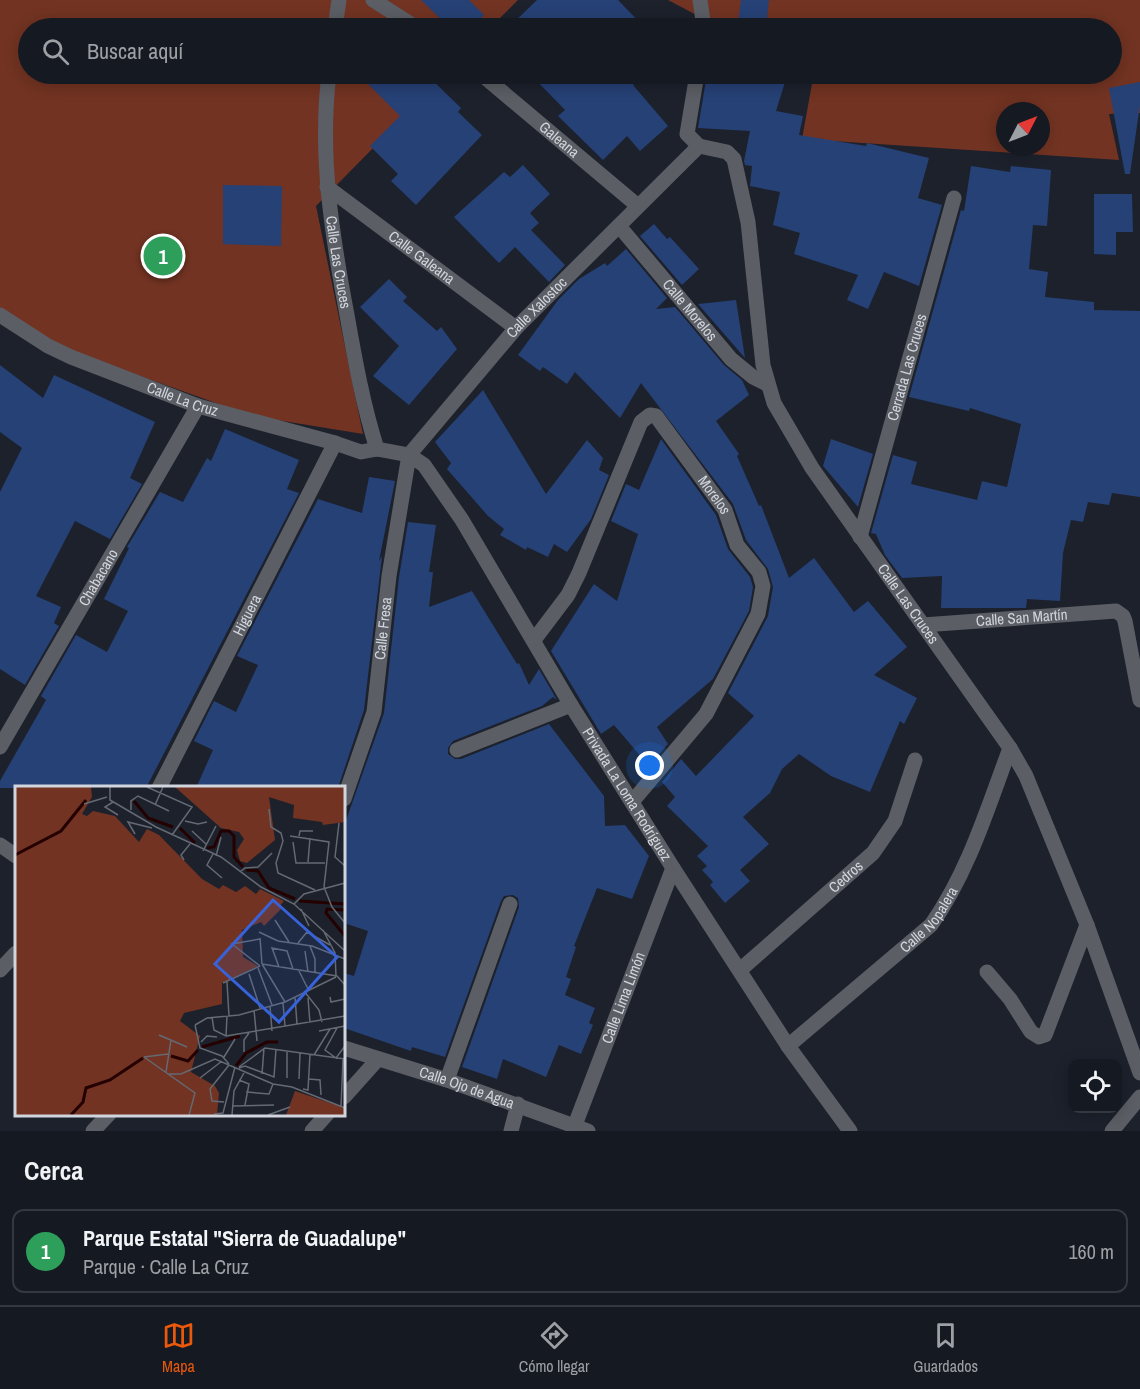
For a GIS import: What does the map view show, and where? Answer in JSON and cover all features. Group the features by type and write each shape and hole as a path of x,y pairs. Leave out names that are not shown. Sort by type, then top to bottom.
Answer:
{"street":[{"path":"336,18 339,0"},
{"path":"373,0 401,18"},
{"path":"700,0 703,18"},
{"name":"Calle Las Cruces","path":"329,84 327,187 331,229 365,411 377,449"},
{"name":"Galeana","path":"493,84 638,206"},
{"path":"695,84 687,134 699,147"},
{"name":"Calle Las Cruces","path":"699,147 727,152 734,159 748,222 767,384 774,403 812,468 1010,748 1026,776 1087,925 1140,1073"},
{"name":"Calle Xalostoc","path":"409,455 516,328 699,147"},
{"name":"Calle Galeana","path":"327,187 516,328"},
{"name":"Cerrada Las Cruces","path":"860,537 954,198"},
{"name":"Calle Morelos","path":"619,226 731,359 753,377 767,384"},
{"name":"Calle La Cruz","path":"0,315 48,346 71,357 198,406 335,443 361,453 377,449"},
{"name":"Chabacano","path":"0,747 198,406"},
{"name":"Morelos","path":"534,640 568,595 579,573 641,422 650,415 656,416 725,510 737,545 759,572 763,586 758,614 706,714 632,802"},
{"name":"Higuera","path":"160,786 335,443"},
{"path":"377,449 409,455"},
{"name":"Privada La Loma Rodríguez","path":"409,455 424,465 439,483 571,705 673,868 788,1046 850,1131"},
{"name":"Calle Fresa","path":"345,797 374,712 389,576 409,455"},
{"name":"Calle San Martín","path":"922,625 1109,610 1121,613 1140,700"},
{"path":"457,750 571,705"},
{"name":"Calle Nopalera","path":"788,1046 931,924 941,910 979,832 1010,748"},
{"name":"Cedros","path":"740,970 873,853 895,821 915,759"},
{"path":"0,845 15,855"},
{"name":"Calle Lima Limón","path":"582,1128 673,868"},
{"path":"447,1080 510,904"},
{"path":"987,972 1010,999 1031,1032 1039,1037 1045,1035 1087,925"},
{"path":"0,970 15,954"},
{"name":"Calle Ojo de Agua","path":"345,1048 447,1080 582,1128"},
{"path":"345,1096 378,1059"},
{"path":"1112,1131 1140,1097"},
{"path":"511,1131 518,1104"},
{"path":"93,1131 107,1116"},
{"path":"312,1131 325,1116"}],"shaded area":[{"path":"0,0 518,0 500,18 18,18 18,84 436,84 316,206 363,434 252,416 68,350 0,311"},
{"path":"668,0 1140,0 1140,113 1109,114 1119,160 1050,155 1050,102 996,102 996,152 802,139 812,84 1122,84 1122,18 702,18"}],"building":[{"path":"421,0 469,0 484,15 481,18 440,18"},
{"path":"537,0 618,0 635,18 518,18"},
{"path":"741,0 769,0 767,18 739,18"},
{"path":"1140,82 1140,105 1130,174 1125,174 1109,88"},
{"path":"368,84 436,84 461,108 458,112 482,135 416,205 391,181 398,174 370,146 400,116"},
{"path":"540,84 634,84 668,126 640,151 627,136 603,160 558,116 565,110"},
{"path":"705,84 784,84 776,111 803,116 799,135 866,146 867,143 929,158 918,198 942,205 919,286 884,272 868,309 847,300 858,275 794,254 800,233 773,225 780,192 750,186 752,166 745,165 744,161 750,131 698,128"},
{"path":"523,165 550,194 530,213 539,223 531,230 565,265 549,282 515,247 499,263 454,217 504,172 510,177"},
{"path":"971,166 1010,172 1011,166 1051,170 1047,226 1033,225 1029,269 1048,272 1045,297 1094,302 1094,310 1140,311 1140,497 1112,493 1109,505 1088,502 1083,522 1071,520 1063,553 1060,601 1027,599 1026,608 941,608 942,576 902,578 885,555 876,534 871,533 893,455 917,462 911,484 977,500 982,481 1007,487 1021,424 970,408 969,411 909,397 961,210 964,211"},
{"path":"223,185 282,186 281,246 223,244"},
{"path":"1094,194 1132,194 1133,232 1116,232 1116,255 1094,254"},
{"path":"654,224 667,239 670,237 699,269 682,285 640,236"},
{"path":"626,249 667,298 656,309 675,307 724,365 742,380 749,395 716,421 739,454 737,456 759,506 761,505 789,578 814,558 854,612 868,601 907,647 874,675 917,698 904,724 900,721 870,792 831,776 799,754 782,769 770,793 743,817 769,844 740,870 750,881 725,903 710,885 713,882 702,870 707,866 697,856 708,846 667,806 675,797 662,782 681,759 696,776 754,716 728,693 768,616 773,587 768,569 746,540 733,504 641,383 620,418 575,372 567,384 543,367 540,371 518,355 558,300 579,279 605,263 607,266"},
{"path":"389,279 407,297 403,301 437,331 441,327 457,349 409,405 373,376 399,346 360,307"},
{"path":"736,300 745,358 698,304"},
{"path":"0,365 43,398 54,375 155,422 130,478 142,484 110,539 75,521 36,596 61,607 54,623 59,626 25,685 0,669 0,492 22,448 0,432"},
{"path":"483,390 546,494 587,440 603,458 599,470 609,475 591,519 567,552 554,544 548,557 527,547 526,550 500,535 504,529 488,516 447,469 451,463 435,442"},
{"path":"225,429 299,460 287,489 299,493 147,786 0,788 0,781 46,700 41,696 76,635 107,652 128,611 104,599 129,548 127,547 160,492 183,502 207,458 211,461"},
{"path":"661,439 716,515 728,549 750,577 753,587 749,611 713,679 657,727 668,744 649,766 614,725 601,734 551,651 594,584 617,601 638,534 611,521 626,484 639,490"},
{"path":"831,439 873,454 858,507 823,466"},
{"path":"369,477 395,481 379,561 382,556 364,710 339,786 197,786 213,750 194,741 214,701 236,712 258,665 237,656 318,499 362,513"},
{"path":"408,522 436,525 429,572 433,572 429,607 472,591 517,664 519,663 529,685 539,669 557,700 553,697 542,706 453,741 448,748 448,754 455,759 461,759 549,724 604,796 605,826 625,825 649,856 632,899 597,888 574,946 576,947 566,977 571,979 565,995 595,1008 589,1023 593,1025 581,1054 559,1045 546,1077 503,1059 497,1079 462,1067 519,907 518,898 513,895 504,896 501,901 445,1057 412,1047 411,1051 345,1028 345,973 354,976 368,931 345,923 345,823 384,713 399,577"}],"place":[{"name":"Parque Estatal \"Sierra de Guadalupe\"","path":"163,256"}]}
